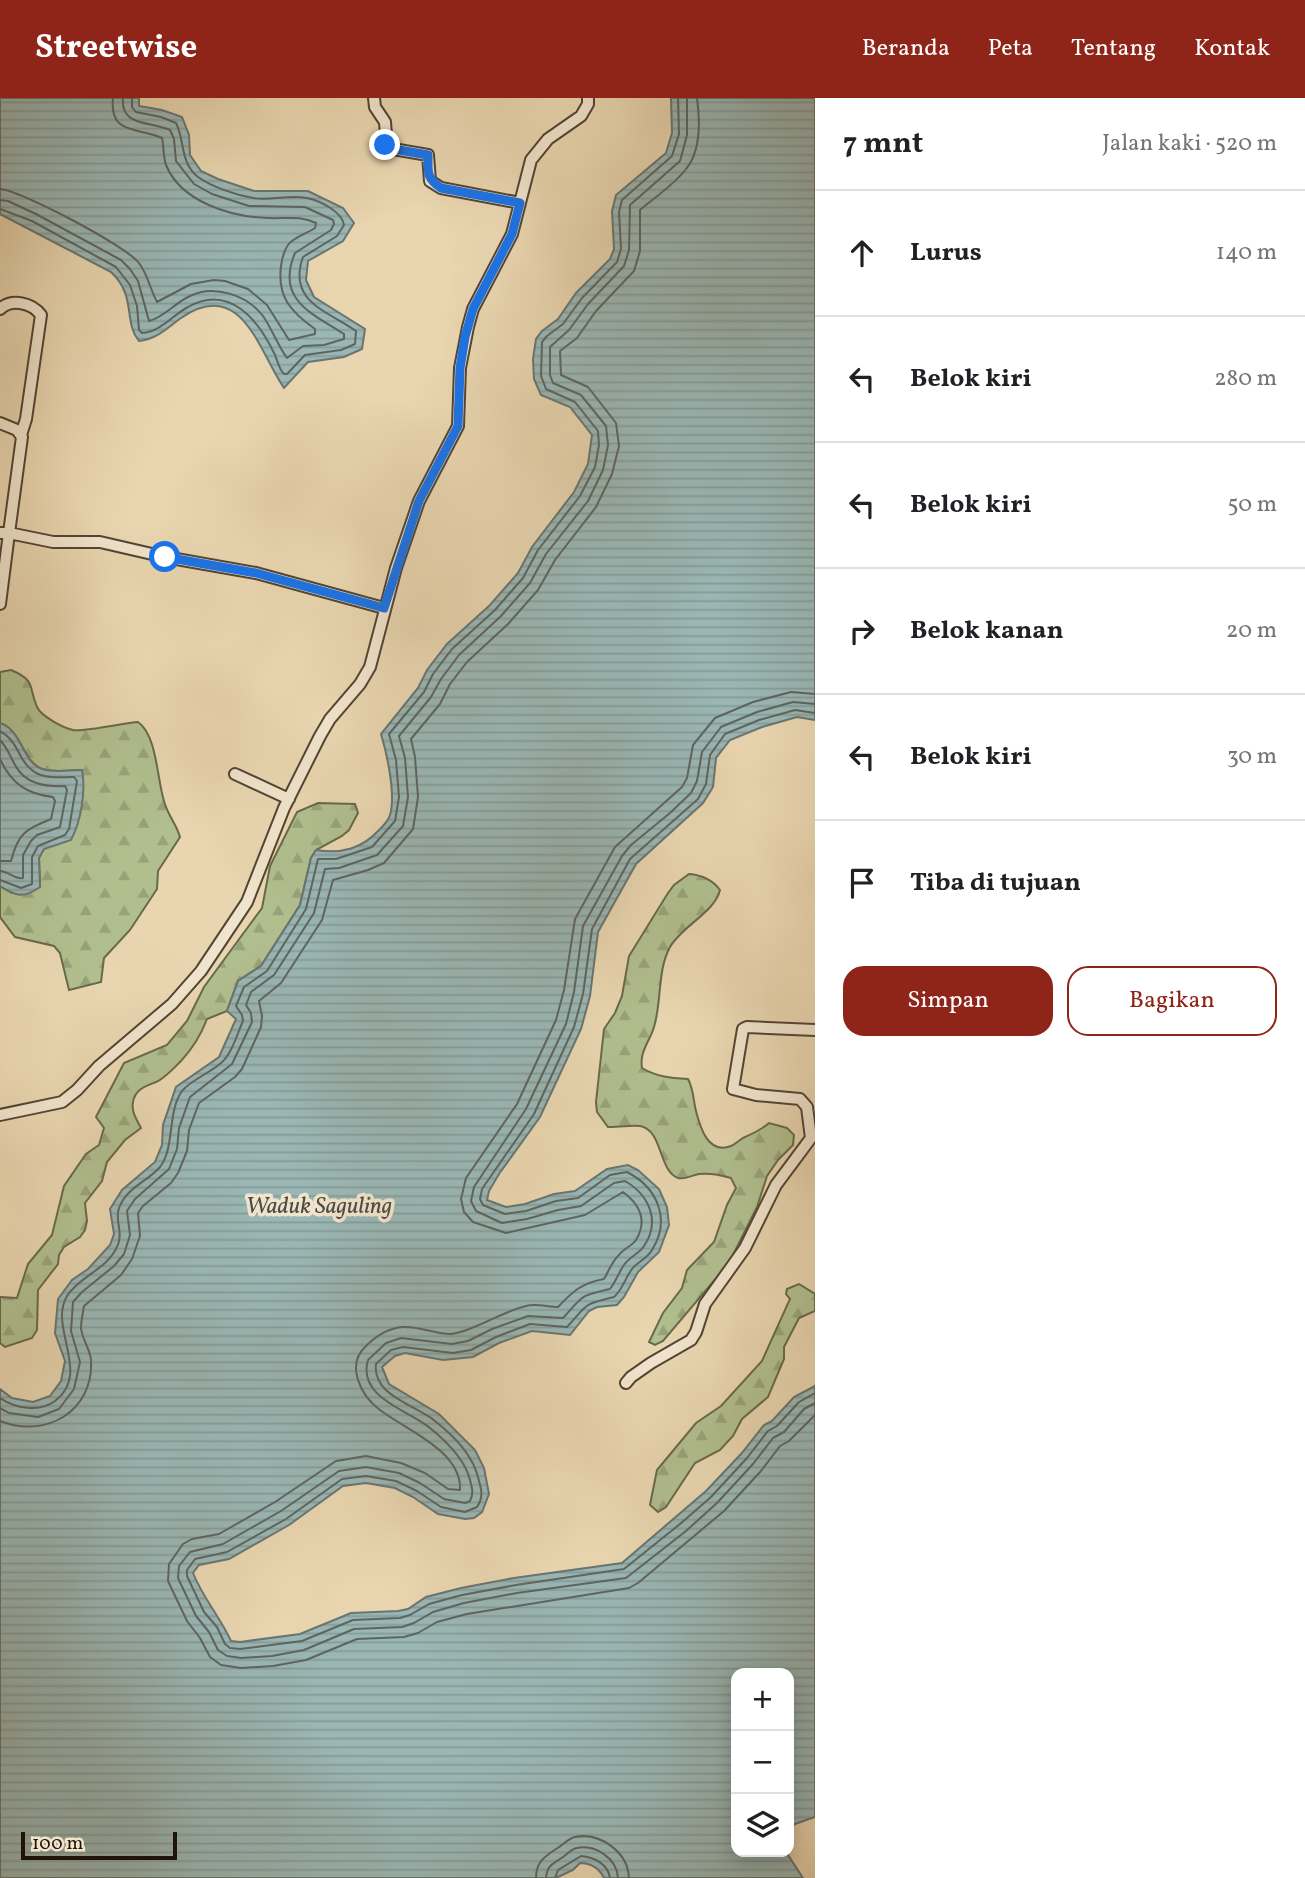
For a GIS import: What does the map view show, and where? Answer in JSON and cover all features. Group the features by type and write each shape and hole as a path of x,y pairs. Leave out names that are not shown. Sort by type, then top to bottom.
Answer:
{"street":[{"path":"374,98 375,107 385,122 387,148 428,155 430,181 441,188 520,203"},
{"path":"0,1115 62,1101 172,1004 201,971 247,902 289,799 330,719 360,684 368,670 384,608 419,501 458,426 460,368 465,337 473,309 512,234 527,172 539,148 581,116 588,98"},
{"path":"0,309 13,302 32,306 41,315 26,419 5,533 0,604"},
{"path":"0,423 17,429 21,435"},
{"path":"5,533 53,542 100,542 256,573 384,608"},
{"path":"235,774 289,799"},
{"path":"626,1383 651,1363 691,1340 705,1304 745,1248 776,1185 811,1138 807,1107 800,1099 756,1095 733,1089 743,1030 747,1027 815,1030"}],"green space":[{"path":"11,670 28,681 39,710 64,727 73,730 95,729 138,722 153,747 165,806 180,837 158,871 157,889 130,930 104,958 101,982 69,990 60,953 54,946 15,937 0,917 0,886 12,893 40,887 39,858 82,770 57,771 35,765 8,727 0,723 0,672"},
{"path":"318,803 355,804 358,813 349,830 316,850 311,858 300,905 261,966 238,981 227,1011 207,1019 196,1041 181,1061 162,1078 136,1094 133,1109 141,1128 125,1140 107,1162 102,1181 85,1203 85,1230 80,1237 64,1247 58,1264 38,1290 37,1330 32,1338 5,1347 0,1343 0,1297 17,1298 28,1264 52,1235 64,1186 86,1154 99,1145 104,1128 96,1117 124,1063 167,1045 187,1021 204,987 262,908 270,866 297,812"},
{"path":"689,874 706,878 720,890 712,905 675,939 666,956 656,1017 643,1052 642,1068 659,1075 688,1079 703,1131 716,1147 731,1146 769,1123 787,1128 794,1135 793,1145 767,1176 757,1207 729,1263 663,1341 655,1345 649,1342 663,1313 682,1288 687,1270 714,1242 736,1188 731,1178 719,1175 699,1174 678,1178 667,1167 657,1142 647,1129 640,1126 608,1127 597,1112 596,1102 604,1029 622,996 629,956 668,893"},
{"path":"799,1284 815,1294 815,1311 799,1318 784,1347 784,1359 768,1397 742,1419 733,1436 720,1450 695,1463 666,1507 658,1512 650,1505 657,1470 696,1423 721,1406 762,1361 790,1299 786,1294 787,1289"}],"water":[{"path":"0,98 139,98 139,106 182,117 189,135 190,155 201,171 254,191 308,191 343,208 354,223 343,241 308,261 306,280 314,297 365,329 362,349 344,357 308,362 284,388 246,324 234,312 219,306 202,307 157,335 139,341 134,334 124,290 111,272 0,214"},
{"name":"Waduk Saguling","path":"671,98 815,98 815,720 797,717 730,740 716,758 713,787 703,803 636,864 598,932 590,996 581,1029 540,1117 499,1174 487,1200 506,1207 525,1204 554,1194 575,1191 607,1169 628,1165 638,1170 659,1189 667,1207 669,1225 659,1252 638,1272 617,1305 597,1307 589,1311 570,1335 532,1331 499,1343 473,1357 443,1360 405,1353 395,1356 382,1367 389,1384 439,1414 475,1450 484,1468 489,1494 482,1512 474,1518 438,1514 395,1488 366,1483 343,1486 289,1525 229,1559 199,1565 193,1573 231,1641 240,1642 300,1634 351,1613 408,1609 426,1597 461,1588 622,1563 706,1491 764,1425 772,1421 794,1397 815,1386 815,1817 794,1825 794,1668 731,1668 731,1857 789,1857 803,1878 604,1878 594,1867 580,1863 573,1870 556,1878 0,1878 0,1389 12,1398 33,1402 50,1396 61,1381 65,1361 55,1333 58,1299 72,1280 88,1269 110,1245 114,1234 110,1209 122,1190 155,1162 162,1145 163,1125 176,1087 219,1057 236,1019 227,1011 238,981 261,966 300,905 311,858 316,850 343,850 359,845 373,836 387,821 392,807 391,786 381,734 418,688 427,670 447,644 490,605 518,573 532,547 574,492 588,464 592,435 570,407 541,395 534,379 536,339 558,319 576,293 610,259 614,249 612,211 616,195 666,153 672,133"},
{"path":"0,723 13,732 35,765 51,771 82,770 82,806 71,840 44,849 39,858 40,887 24,895 15,894 0,886"}],"route":[{"path":"165,557 256,573 384,608 419,501 458,426 460,368 465,337 473,309 512,234 520,203 441,188 430,181 428,176 428,155 387,148 385,145"}]}
